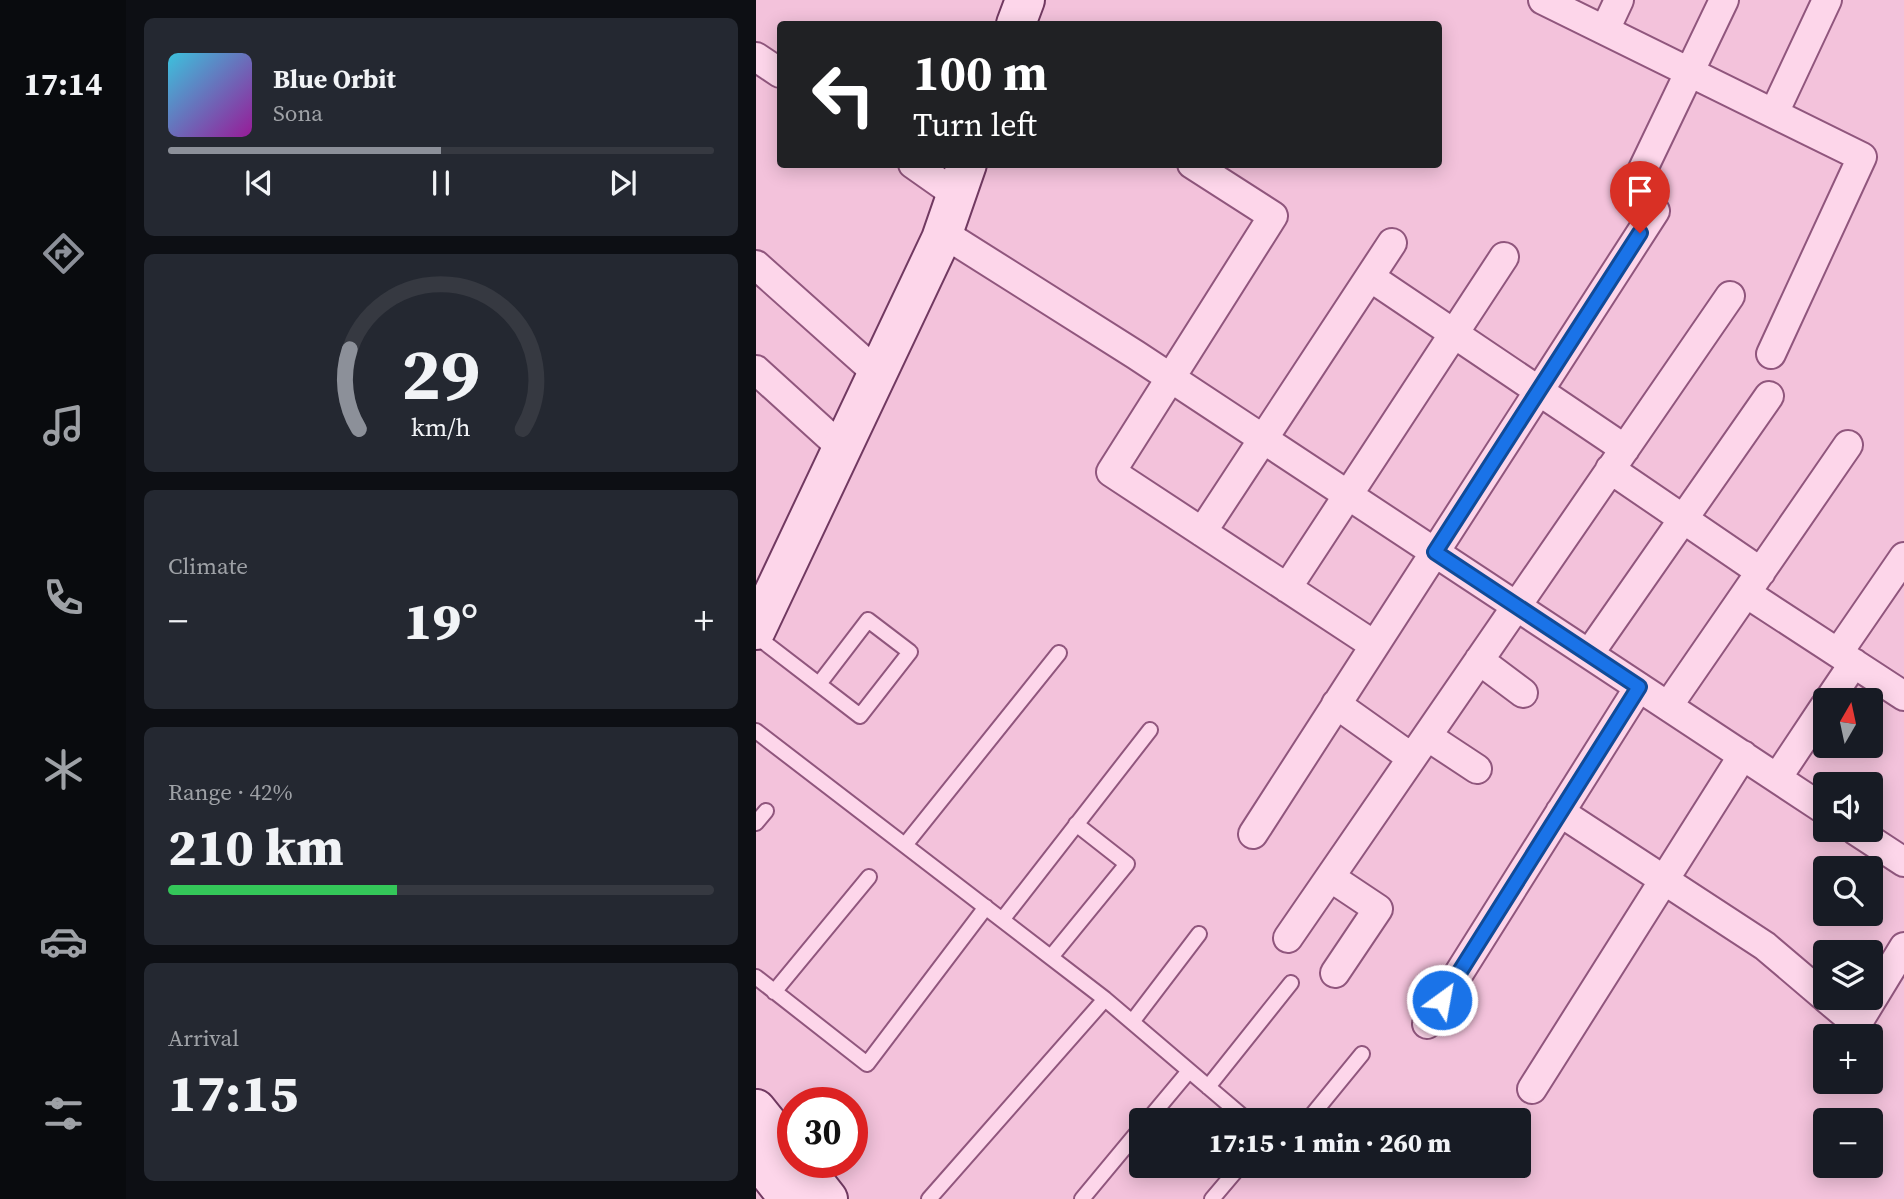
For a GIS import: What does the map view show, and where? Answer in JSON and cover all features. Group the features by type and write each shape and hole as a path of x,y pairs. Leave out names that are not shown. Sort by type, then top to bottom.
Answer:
{"main road":[{"path":"1017,21 1024,0"},
{"path":"756,630 943,233 962,180"},
{"path":"756,1109 777,1135"},
{"path":"756,1157 789,1199"},
{"path":"812,1178 828,1199"}],"street":[{"path":"1544,0 1862,157 1770,354"},
{"path":"1605,30 1619,0"},
{"path":"1631,194 1724,0"},
{"path":"1774,113 1827,0"},
{"path":"756,57 777,72"},
{"path":"925,168 962,180"},
{"path":"1198,168 1273,216 1111,472 1374,645"},
{"path":"1253,834 1654,211"},
{"path":"943,233 1171,378 1813,802"},
{"path":"1202,532 1392,243"},
{"path":"1287,588 1504,257"},
{"path":"756,265 878,374"},
{"path":"1370,277 1538,391 1618,459 1753,583 1846,658 1904,696"},
{"path":"1288,938 1730,296"},
{"path":"756,370 843,449"},
{"path":"1589,654 1769,396"},
{"path":"1668,706 1848,444"},
{"path":"1834,688 1846,658 1904,557"},
{"path":"1479,660 1523,693"},
{"path":"1427,1024 1639,687"},
{"path":"1336,704 1419,747 1477,769"},
{"path":"1777,778 1813,724"},
{"path":"1532,1088 1742,755"},
{"path":"1560,812 1765,947 1813,986"},
{"path":"1873,842 1904,862"},
{"path":"1330,877 1378,909 1335,973"},
{"path":"1883,981 1904,947"},
{"path":"1841,1010 1857,1024 1866,1010"}],"lane":[{"path":"756,636 860,716 909,652 868,620 819,684"},
{"path":"905,845 1059,653"},
{"path":"1002,919 1150,730"},
{"path":"756,731 1105,999 1233,1108"},
{"path":"756,823 766,811"},
{"path":"1051,957 1127,864 1076,824"},
{"path":"774,992 869,877"},
{"path":"756,977 867,1064 986,907"},
{"path":"1132,1022 1199,934"},
{"path":"1208,1087 1291,983"},
{"path":"929,1199 1105,999"},
{"path":"1318,1108 1362,1054"},
{"path":"1158,1108 1189,1070"},
{"path":"1083,1199 1129,1143"},
{"path":"1212,1199 1230,1178"}],"route":[{"path":"1442,1000 1639,687 1435,552 1640,233"}]}
